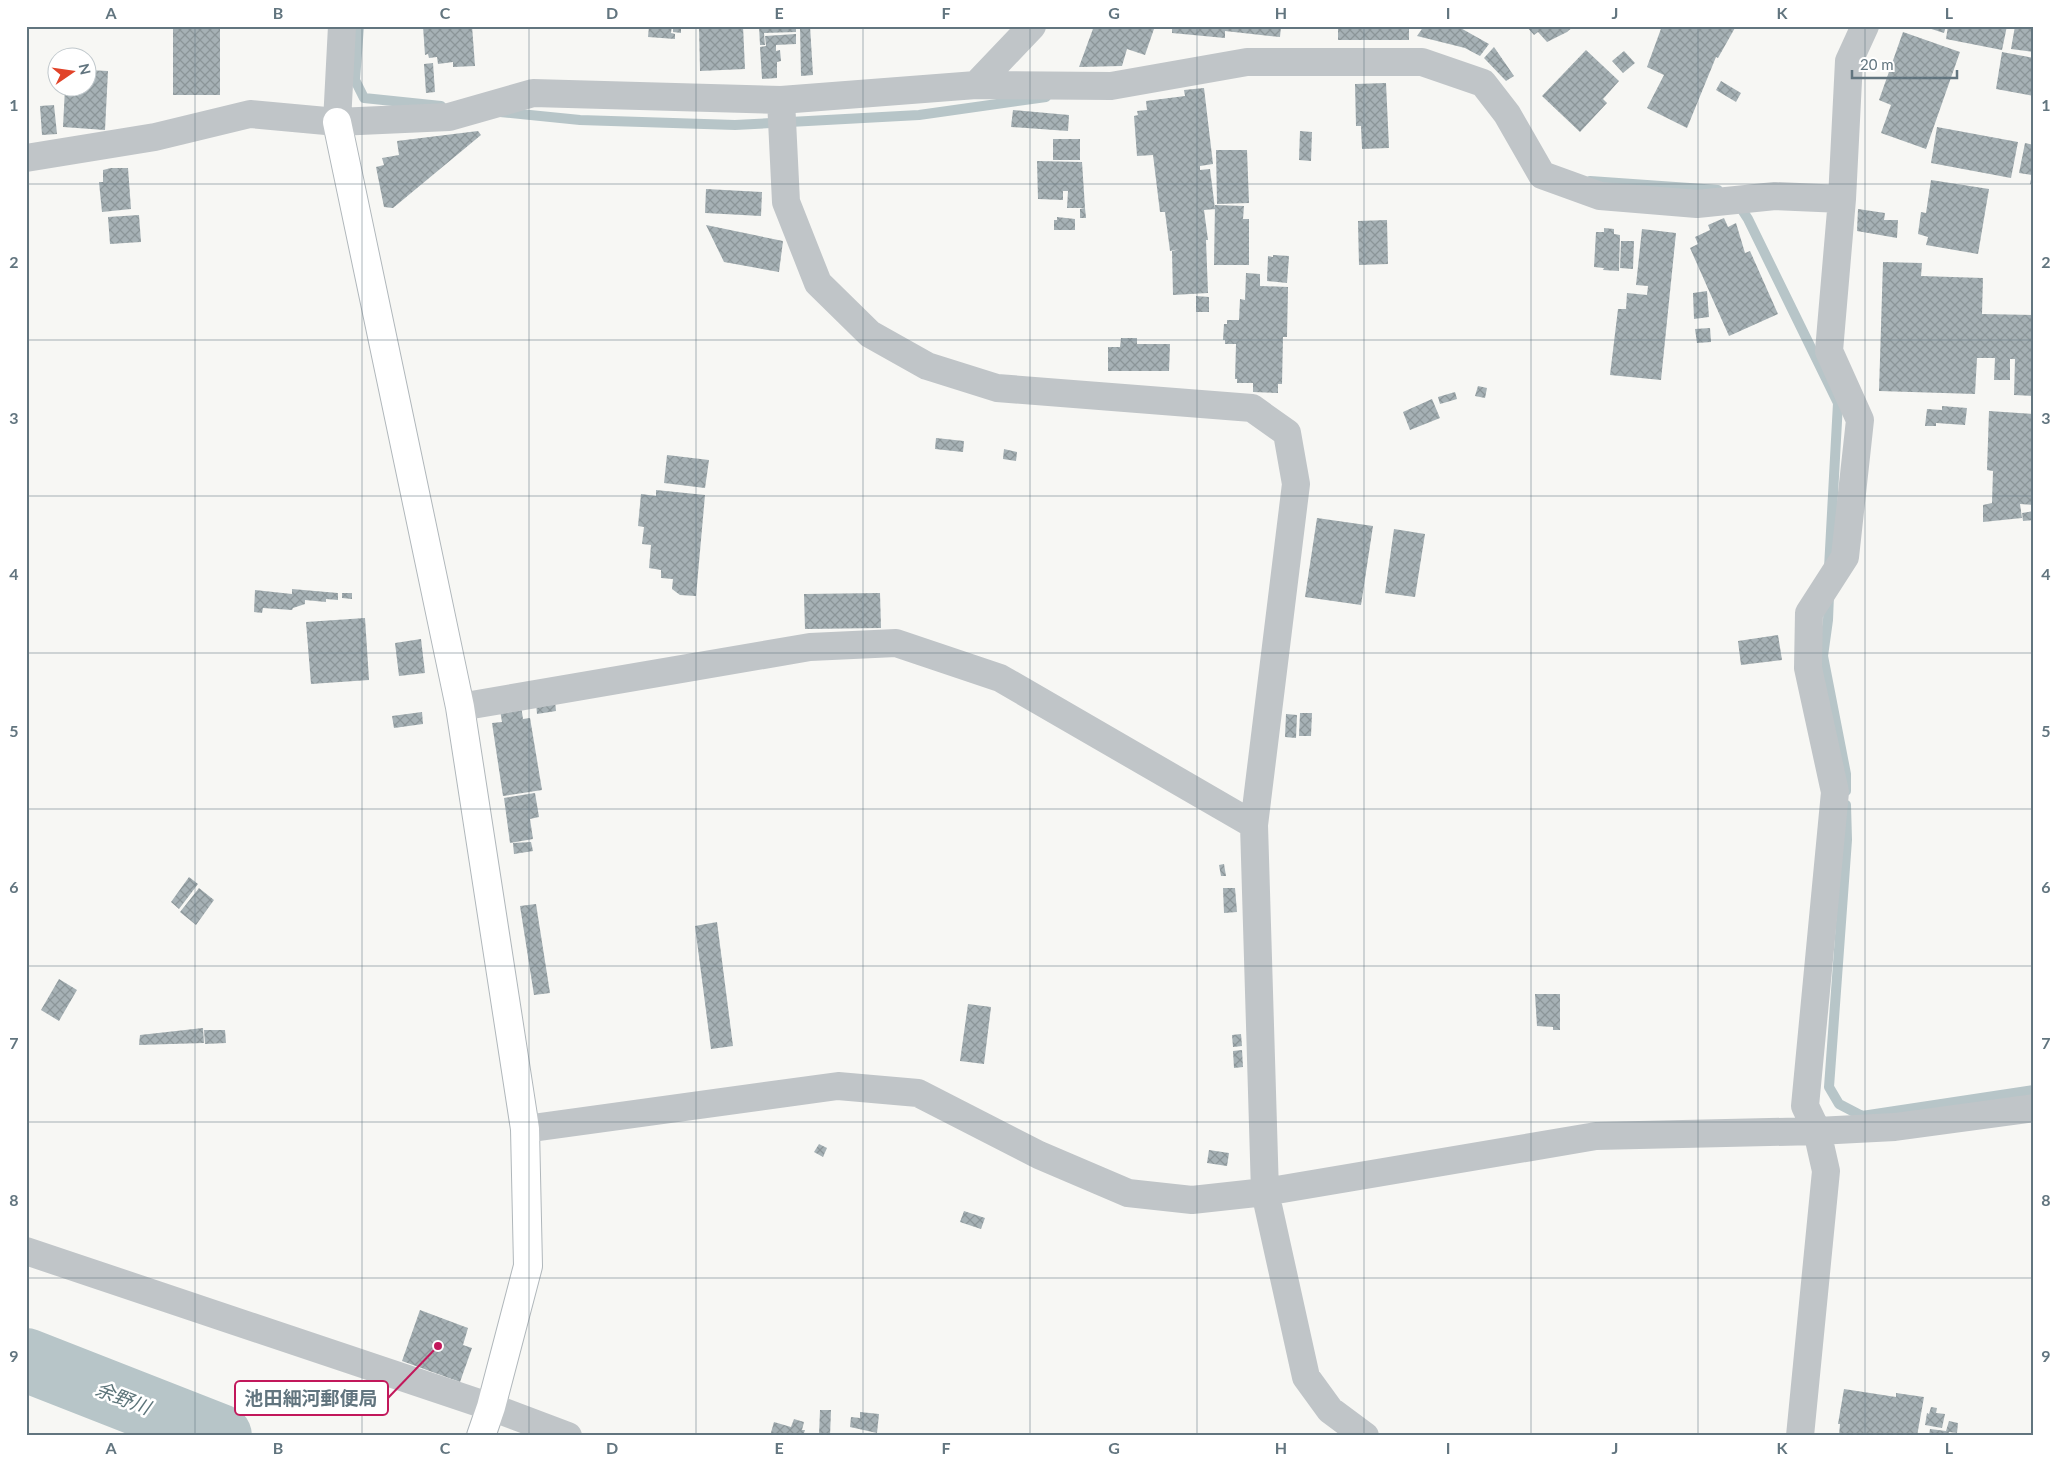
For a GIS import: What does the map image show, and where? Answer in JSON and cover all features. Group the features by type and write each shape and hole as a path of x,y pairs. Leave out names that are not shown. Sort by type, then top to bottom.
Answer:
{"street":[{"path":"342,26 337,122 460,707 524,1129 528,1266 485,1424"},
{"path":"1800,1436 1826,1171 1817,1131 1806,1106 1835,792 1808,668 1809,613 1845,557 1860,420 1829,350 1842,199 1849,61 1865,26"},
{"path":"976,86 1031,27"},
{"path":"26,158 155,137 250,114 337,122 450,118 533,93 781,100 976,86 1111,86 1248,62 1422,62 1483,83 1507,114 1542,175 1600,196 1697,204 1776,196 1842,199"},
{"path":"781,100 786,202 818,283 870,334 927,366 997,388 1252,408 1287,433 1296,484 1254,825 1265,1192 1306,1377 1330,1410 1365,1436"},
{"path":"460,707 810,646 896,643 1000,678 1254,825"},
{"path":"524,1129 838,1086 918,1093 1039,1155 1128,1193 1192,1200 1265,1192 1596,1136 1817,1131 1895,1127 2034,1108"},
{"path":"26,1251 485,1424 568,1436"}],"building":[{"path":"173,26 220,26 220,95 173,95"},
{"path":"423,26 472,26 475,66 453,67 453,62 438,64 437,57 429,58 428,54 425,55"},
{"path":"649,26 672,26 671,33 675,34 675,39 648,37"},
{"path":"673,26 681,26 681,33 673,32"},
{"path":"699,26 743,26 745,69 700,71"},
{"path":"759,26 796,26 796,32 764,33 765,45 760,45"},
{"path":"800,26 810,26 813,75 801,76"},
{"path":"1094,26 1155,26 1145,55 1127,49 1122,66 1079,67"},
{"path":"1172,26 1281,26 1280,37 1225,31 1225,38 1172,33"},
{"path":"1338,26 1409,26 1409,40 1338,40"},
{"path":"1424,26 1457,26 1489,44 1480,56 1465,48 1417,36"},
{"path":"1526,26 1574,26 1567,32 1547,42 1538,32 1534,35"},
{"path":"1662,26 1736,26 1718,58 1716,57 1687,128 1647,108 1664,75 1647,67"},
{"path":"1922,26 1946,26 1944,33"},
{"path":"1948,26 2007,26 2002,50 1946,39"},
{"path":"2015,26 2034,26 2034,52 2011,49"},
{"path":"1903,32 1960,52 1926,149 1881,133 1891,105 1879,100"},
{"path":"796,34 796,44 776,45 776,51 780,50 781,61 777,62 777,78 762,79 760,47 766,46 765,36"},
{"path":"1494,47 1514,76 1506,81 1484,58"},
{"path":"1586,50 1619,81 1603,99 1607,103 1580,132 1542,96"},
{"path":"1624,51 1635,63 1623,73 1612,61"},
{"path":"2002,52 2034,58 2034,96 1996,89"},
{"path":"433,63 435,92 426,93 424,64"},
{"path":"98,70 108,71 105,130 63,127 64,98 98,98"},
{"path":"1721,81 1741,93 1736,102 1716,90"},
{"path":"1386,83 1389,148 1362,149 1361,126 1356,126 1355,84"},
{"path":"1204,88 1213,164 1200,166 1200,170 1210,169 1215,209 1204,210 1208,240 1206,240 1208,293 1173,295 1172,251 1180,249 1170,251 1165,212 1160,212 1153,155 1137,156 1134,116 1138,115 1137,111 1147,110 1146,101 1185,96 1184,90"},
{"path":"54,105 57,134 42,135 40,106"},
{"path":"1013,110 1069,115 1068,131 1011,127"},
{"path":"1937,127 2018,142 2011,178 1931,163"},
{"path":"478,131 481,135 393,208 384,207 376,167 384,165 382,158 399,155 397,141"},
{"path":"1300,131 1312,132 1311,161 1299,160"},
{"path":"1053,139 1080,139 1080,160 1053,160"},
{"path":"2025,143 2034,145 2034,185 2030,184 2032,175 2019,173"},
{"path":"1216,150 1247,150 1249,203 1217,204"},
{"path":"1037,161 1082,162 1085,208 1067,208 1068,191 1063,191 1063,200 1038,199"},
{"path":"128,168 131,209 102,212 99,182 103,182 103,170"},
{"path":"1931,180 1989,189 1978,254 1926,245 1928,237 1918,234 1921,212 1926,213"},
{"path":"706,189 762,192 761,216 705,213"},
{"path":"1215,205 1244,206 1243,219 1249,219 1249,265 1214,265"},
{"path":"1085,208 1086,218 1080,218 1080,209"},
{"path":"1858,209 1885,213 1884,220 1898,220 1897,238 1857,231"},
{"path":"139,215 141,242 110,244 108,217"},
{"path":"1057,217 1075,219 1075,230 1054,230 1054,220 1057,220"},
{"path":"1724,218 1728,227 1736,223 1745,253 1750,251 1778,314 1729,336 1690,248 1698,244 1695,237 1710,230 1708,225"},
{"path":"1387,220 1388,264 1359,265 1358,221"},
{"path":"706,225 783,241 779,272 724,262"},
{"path":"1604,228 1614,229 1614,234 1620,235 1619,271 1603,270 1604,268 1594,267 1596,232 1604,232"},
{"path":"1642,229 1676,233 1661,380 1610,375 1618,309 1626,309 1627,293 1647,295 1648,286 1636,285"},
{"path":"1621,241 1634,241 1633,269 1620,268"},
{"path":"1273,255 1289,256 1287,283 1267,281 1268,256 1273,257"},
{"path":"1883,262 1922,263 1921,276 1983,278 1982,314 2034,315 2034,396 2014,395 2015,359 2010,359 2010,380 1994,380 1995,358 1977,358 1975,394 1879,391"},
{"path":"1246,273 1260,274 1260,286 1288,287 1287,337 1283,337 1282,384 1278,384 1278,393 1253,392 1253,383 1237,383 1237,379 1235,379 1236,344 1225,344 1225,340 1223,340 1224,324 1227,324 1227,320 1239,320 1240,299 1245,300"},
{"path":"1707,291 1709,317 1694,319 1693,293"},
{"path":"1196,296 1209,297 1209,312 1196,312"},
{"path":"1710,328 1711,342 1697,343 1695,329"},
{"path":"1121,338 1137,338 1137,344 1170,344 1169,371 1108,371 1108,347 1120,347"},
{"path":"1478,386 1487,388 1485,398 1475,396"},
{"path":"1455,392 1457,399 1440,404 1438,397"},
{"path":"1432,399 1440,418 1410,430 1403,412"},
{"path":"1942,406 1967,408 1965,425 1936,423 1936,426 1925,426 1927,409 1942,410"},
{"path":"1989,411 2034,414 2034,505 2020,504 2022,518 1983,522 1983,505 1992,503 1993,471 1987,470"},
{"path":"936,438 964,441 963,452 935,449"},
{"path":"1004,449 1017,452 1016,461 1003,459"},
{"path":"667,455 709,460 705,488 664,483"},
{"path":"656,490 705,495 696,596 680,595 672,589 673,579 661,578 661,570 649,568 651,545 642,544 644,527 638,526 641,494 656,496"},
{"path":"2034,511 2034,520 2023,521 2022,513"},
{"path":"1317,518 1373,526 1361,605 1305,597"},
{"path":"1394,529 1425,534 1415,597 1385,593"},
{"path":"292,589 338,593 338,600 326,599 326,602 305,600 305,604 292,610 263,608 262,613 254,612 255,590 292,594"},
{"path":"342,593 352,593 352,599 342,598"},
{"path":"880,593 881,628 805,629 804,594"},
{"path":"365,618 369,680 311,684 306,622"},
{"path":"1778,635 1782,660 1741,665 1738,641"},
{"path":"421,639 425,673 399,676 395,643"},
{"path":"555,701 556,711 537,714 536,703"},
{"path":"521,706 523,719 530,718 542,790 503,796 492,723 502,722 500,710"},
{"path":"422,712 423,724 394,728 392,716"},
{"path":"1300,713 1312,713 1311,736 1299,736"},
{"path":"1286,714 1297,715 1296,738 1285,737"},
{"path":"535,793 539,817 530,819 533,839 510,843 504,798"},
{"path":"531,842 533,851 514,854 513,843"},
{"path":"1224,864 1226,876 1221,876 1219,865"},
{"path":"189,877 198,884 179,909 171,902"},
{"path":"199,888 214,900 196,925 180,912"},
{"path":"1223,888 1235,888 1237,912 1224,913"},
{"path":"536,904 550,993 534,995 520,906"},
{"path":"717,922 733,1046 711,1049 695,926"},
{"path":"59,979 77,990 59,1021 41,1010"},
{"path":"1535,994 1560,994 1560,1030 1553,1030 1553,1027 1537,1026"},
{"path":"968,1004 991,1007 984,1064 960,1061"},
{"path":"203,1028 204,1043 139,1045 140,1035"},
{"path":"204,1030 225,1030 226,1043 205,1044"},
{"path":"1241,1034 1242,1046 1233,1047 1232,1035"},
{"path":"1242,1050 1243,1067 1234,1068 1233,1051"},
{"path":"819,1144 827,1148 823,1157 814,1152"},
{"path":"1209,1150 1229,1153 1227,1166 1207,1163"},
{"path":"964,1211 985,1218 981,1229 960,1222"},
{"path":"420,1310 468,1328 463,1345 472,1348 460,1382 402,1361"},
{"path":"1844,1389 1896,1397 1896,1393 1924,1397 1917,1436 1839,1436 1840,1424 1838,1424"},
{"path":"1931,1407 1937,1408 1936,1413 1945,1414 1942,1428 1925,1425 1927,1413 1929,1414"},
{"path":"820,1410 831,1410 830,1436 819,1436"},
{"path":"860,1412 879,1414 877,1433 850,1427 851,1417 860,1418"},
{"path":"794,1419 804,1422 802,1430 805,1430 803,1436 770,1436 774,1422 791,1427"},
{"path":"1949,1421 1958,1423 1957,1433 1949,1432 1948,1436 1929,1436 1930,1429 1946,1431"}],"waterway":[{"path":"359,26 355,80 364,98 441,106"},
{"path":"500,112 580,120 735,125 919,115 1046,97"},
{"path":"1590,181 1718,190"},
{"path":"1737,202 1748,219 1838,403 1829,568"},
{"path":"1829,595 1823,656 1846,774 1846,791"},
{"path":"1846,805 1847,840 1829,1087 1839,1104 1862,1116 2034,1090"},
{"name":"余野川","path":"26,1360 220,1436"}],"place":[{"name":"池田細河郵便局","path":"438,1346"}]}
